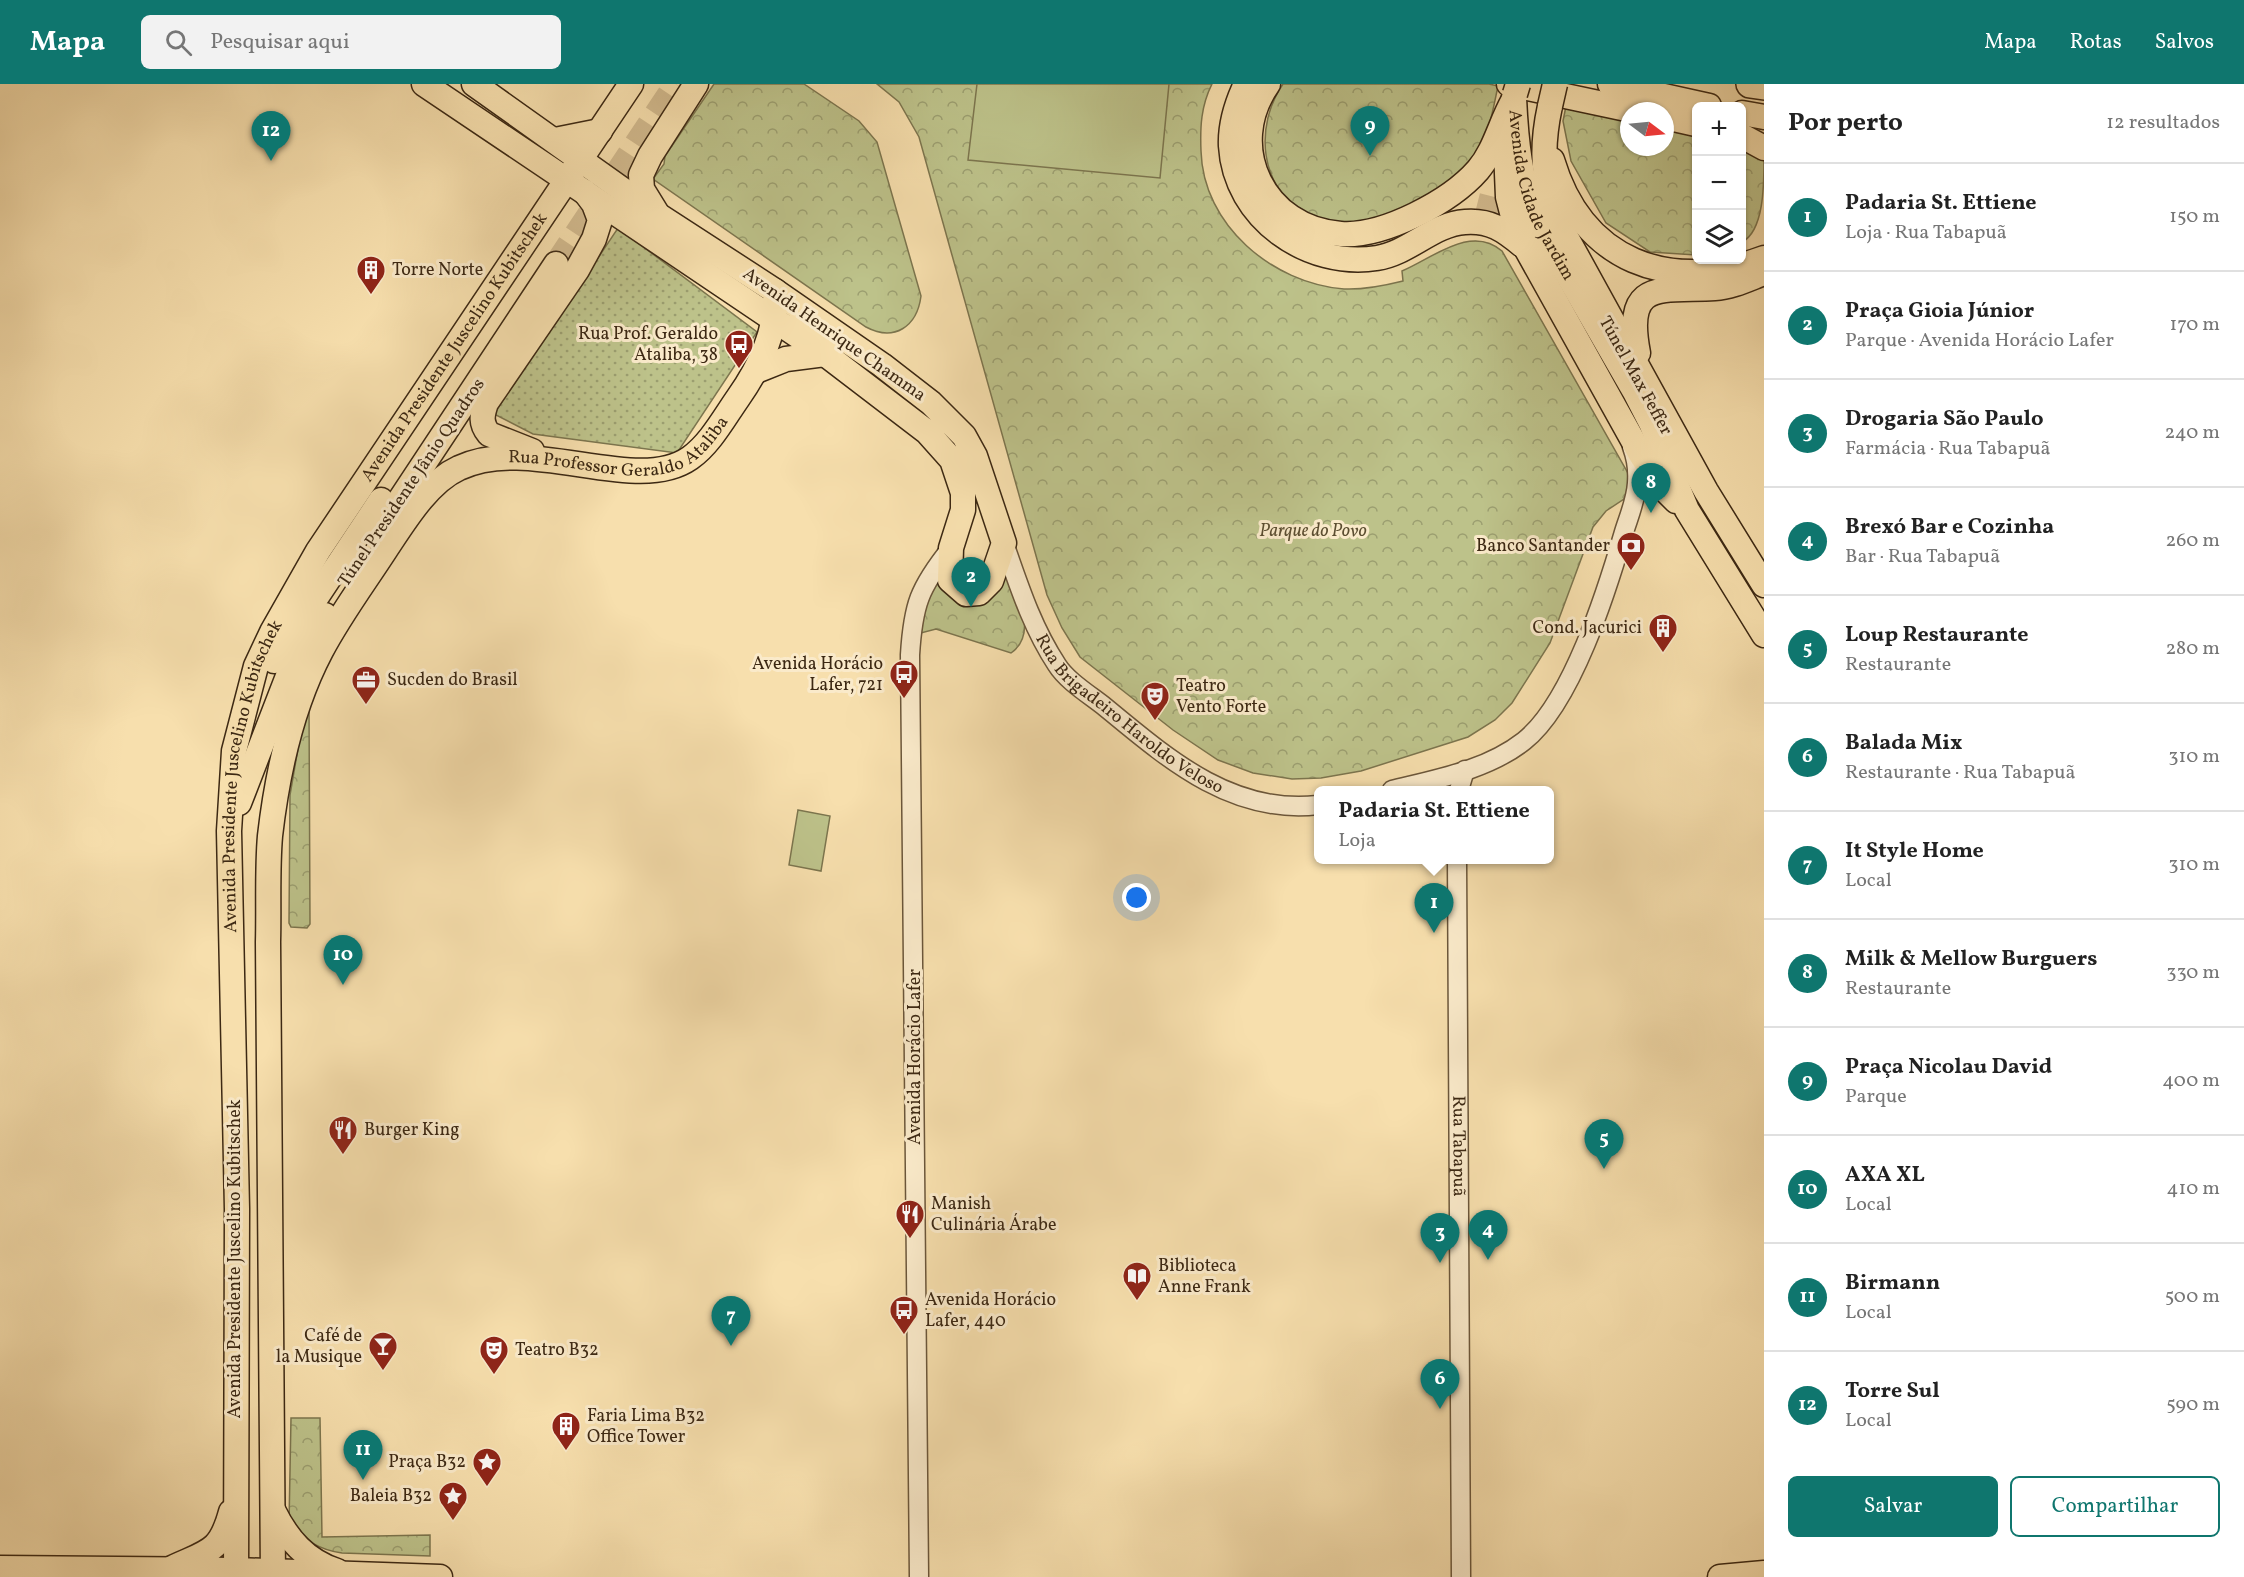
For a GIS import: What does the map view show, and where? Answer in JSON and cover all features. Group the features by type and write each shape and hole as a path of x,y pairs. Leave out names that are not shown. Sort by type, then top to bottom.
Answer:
{"highway":[{"path":"1750,84 1764,86"}],"main road":[{"name":"Avenida Henrique Chamma","path":"424,84 825,354 927,432 952,460 963,493 963,510 951,548 950,580 959,591 972,595 979,593 991,581 1004,543 975,456 955,424 882,365 775,291 658,215 474,84"},
{"name":"Avenida Presidente Juscelino Kubitschek","path":"236,1574 237,1209 229,831 234,751 256,666 318,551 577,187 581,158 631,84"},
{"path":"658,215 642,189 641,175 658,141 696,84"},
{"path":"1246,84 1232,123 1231,145 1234,167 1253,206 1284,238 1301,247 1339,258 1368,259 1394,253 1443,227 1465,222 1496,225 1528,243 1602,359 1661,470 1687,510"},
{"path":"1268,84 1256,105 1249,142 1251,162 1260,183 1284,214 1301,224 1339,234 1371,233 1389,228 1462,186 1480,168 1489,153 1514,90 1620,108"},
{"path":"1610,84 1692,102"},
{"name":"Avenida Cidade Jardim","path":"1514,90 1507,137 1505,174 1512,216 1625,427 1662,488 1687,510"},
{"name":"Avenida Cidade Jardim","path":"1514,90 1520,163 1529,202 1537,222 1635,392 1651,423 1687,510 1764,635"},
{"name":"Avenida Cidade Jardim","path":"1552,95 1544,132 1545,177 1551,203 1565,235 1706,490 1764,585"},
{"path":"1746,113 1764,117"},
{"path":"1674,119 1692,123"},
{"path":"555,140 600,130"},
{"path":"1544,132 1556,171 1570,199 1607,246 1626,258 1655,268 1691,272 1725,264 1733,267 1743,264"},
{"path":"1746,135 1764,137"},
{"path":"1746,137 1764,148"},
{"path":"554,459 494,438 484,427 482,421 486,403 577,270 594,239 600,220 594,204 577,187"},
{"path":"1253,206 1293,234 1313,242 1349,248 1378,245 1396,239 1453,209 1477,205"},
{"name":"Túnel Max Feffer","path":"1565,235 1573,261 1764,608"},
{"path":"1746,252 1764,238"},
{"path":"1746,263 1764,258"},
{"name":"Túnel Presidente Jânio Quadros","path":"229,831 275,706 300,651 550,260 278,651 234,751"},
{"path":"1641,370 1633,324 1641,300 1648,295 1671,288 1726,286 1764,273"},
{"name":"Rua Professor Geraldo Ataliba","path":"444,476 471,463 516,456 554,459 621,470 658,471 676,466 701,448 756,371 773,320 775,291"},
{"path":"756,371 786,359 825,354"},
{"name":"Avenida Presidente Juscelino Kubitschek","path":"273,1574 268,977 270,838 287,748 306,684 321,651 399,530 444,476"},
{"name":"Túnel Presidente Jânio Quadros","path":"270,838 267,768 275,706"},
{"path":"172,1568 216,1547 225,1531 236,1495"},
{"path":"273,1510 283,1530 297,1548 312,1559 345,1574"},
{"path":"7,1571 172,1568 236,1574 440,1577"},
{"path":"1720,1577 1764,1574"}],"street":[{"path":"1407,786 1492,762 1525,740 1543,722 1558,698 1585,646 1617,556 1637,486 1637,460 1625,427"},
{"name":"Rua Brigadeiro Haroldo Veloso","path":"1004,543 1026,606 1059,669 1195,777 1232,795 1263,804 1314,805"},
{"name":"Avenida Horácio Lafer","path":"919,1577 910,656 916,603 927,580 951,548"},
{"path":"1460,786 1466,770"},
{"name":"Rua Tabapuã","path":"1457,864 1461,1577"}],"green space":[{"path":"714,84 804,84 859,121 877,142 921,296 915,316 902,329 886,333 866,327 653,179 664,164 665,156"},
{"name":"Parque do Povo","path":"877,84 1212,84 1203,109 1201,125 1201,151 1205,178 1214,203 1228,226 1246,246 1268,262 1292,275 1317,284 1359,289 1403,281 1402,271 1452,246 1465,242 1478,241 1490,244 1502,251 1629,475 1628,490 1624,499 1606,511 1593,527 1550,643 1512,703 1495,720 1468,737 1361,771 1321,778 1292,779 1253,773 1218,760 1173,730 1080,657 1062,628 1047,595 919,137 899,102"},
{"path":"977,84 1169,84 1160,178 968,160"},
{"path":"1283,84 1489,84 1498,86 1484,139 1476,155 1467,165 1438,189 1403,210 1369,224 1356,226 1307,215 1291,204 1279,189 1266,156 1265,137 1274,101"},
{"path":"1566,106 1620,117 1620,156 1674,156 1674,129 1692,133 1692,255 1650,252 1606,223 1571,161 1563,121"},
{"path":"1746,147 1764,158 1763,194 1759,218 1746,239"},
{"path":"618,228 757,332 677,453 533,434 494,414"},
{"path":"1006,563 1023,610 1025,623 1024,634 1011,653 936,629 917,634 935,578 962,600"},
{"path":"309,704 310,924 307,928 291,927 289,923 290,795 300,737"},
{"path":"798,810 830,816 821,871 789,865"},
{"path":"291,1418 320,1418 322,1537 430,1535 430,1556 334,1552 313,1543 289,1524"}],"tunnel":[{"path":"556,264 676,84"},
{"path":"1477,205 1501,211 1525,229"}],"place":[{"name":"Praça Nicolau David","path":"1370,156"},
{"name":"Torre Sul","path":"271,161"},
{"name":"Torre Norte","path":"371,296"},
{"name":"Rua Prof. Geraldo Ataliba, 38","path":"739,370"},
{"name":"Milk & Mellow Burguers","path":"1651,513"},
{"name":"Banco Santander","path":"1631,572"},
{"name":"Praça Gioia Júnior","path":"971,607"},
{"name":"Cond. Jacurici","path":"1663,654"},
{"name":"Avenida Horácio Lafer, 721","path":"904,700"},
{"name":"Sucden do Brasil","path":"366,706"},
{"name":"Teatro Vento Forte","path":"1155,722"},
{"name":"Padaria St. Ettiene","path":"1434,933"},
{"name":"AXA XL","path":"343,985"},
{"name":"Burger King","path":"343,1156"},
{"name":"Loup Restaurante","path":"1604,1169"},
{"name":"Manish Culinária Árabe","path":"910,1240"},
{"name":"Brexó Bar e Cozinha","path":"1488,1260"},
{"name":"Drogaria São Paulo","path":"1440,1263"},
{"name":"Biblioteca Anne Frank","path":"1137,1302"},
{"name":"Avenida Horácio Lafer, 440","path":"904,1336"},
{"name":"It Style Home","path":"731,1346"},
{"name":"Café de la Musique","path":"383,1372"},
{"name":"Teatro B32","path":"494,1376"},
{"name":"Balada Mix","path":"1440,1409"},
{"name":"Faria Lima B32 Office Tower","path":"566,1452"},
{"name":"Birmann","path":"363,1480"},
{"name":"Praça B32","path":"487,1488"},
{"name":"Baleia B32","path":"453,1522"}]}
